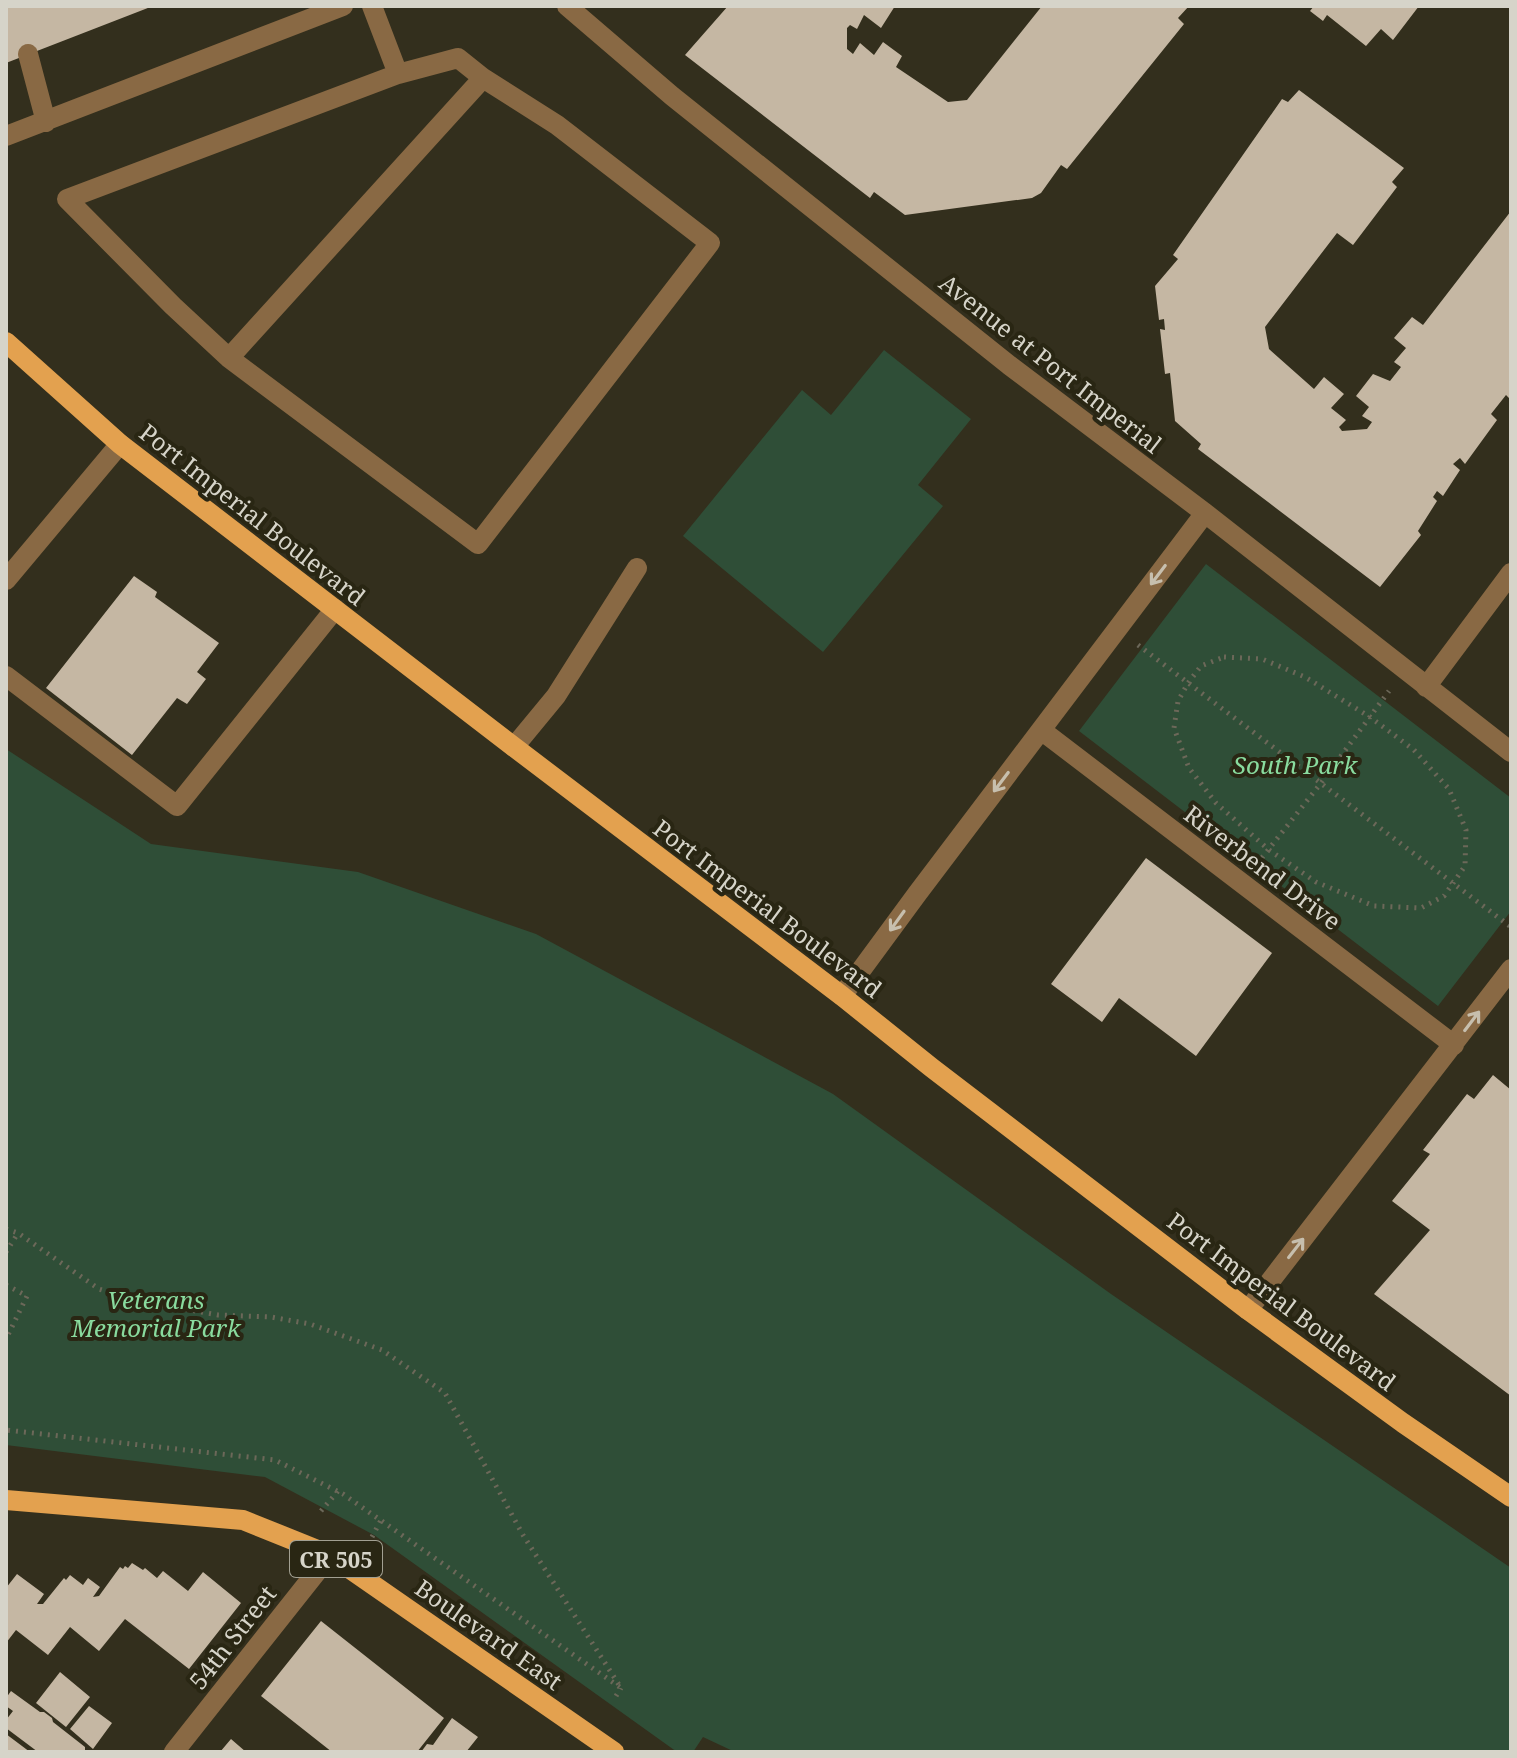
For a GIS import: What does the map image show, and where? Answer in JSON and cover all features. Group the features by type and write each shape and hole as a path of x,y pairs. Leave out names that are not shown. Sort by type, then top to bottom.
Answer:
{"main road":[{"name":"Port Imperial Boulevard","path":"6,342 120,444 932,1068 1248,1310 1511,1497"},
{"name":"Boulevard East","path":"6,1500 243,1520 330,1555 614,1752"}],"street":[{"path":"6,136 343,6"},
{"path":"372,6 398,74"},
{"name":"Avenue at Port Imperial","path":"567,6 672,96 996,355 1205,513 1511,752"},
{"path":"28,54 46,122"},
{"path":"458,58 483,78 557,125 710,243 478,544 229,358 67,199 398,74 458,58"},
{"path":"229,358 483,78"},
{"path":"9,571 120,444"},
{"path":"842,996 1205,513"},
{"path":"514,747 556,696 637,568"},
{"path":"1426,687 1511,573"},
{"path":"6,676 177,806 335,609"},
{"name":"Riverbend Drive","path":"1041,730 1454,1045"},
{"path":"1248,1310 1511,969"},
{"name":"54th Street","path":"174,1752 330,1555"}],"path":[{"path":"1117,629 1511,927"},
{"path":"1224,657 1262,659 1305,677 1370,717 1414,750 1449,789 1466,830 1465,866 1454,884 1444,896 1421,908 1374,906 1316,882 1269,850 1216,803 1189,768 1174,728 1178,701 1188,683 1201,666 1224,657"},
{"path":"1242,884 1405,670"},
{"path":"6,1229 18,1233 99,1289 134,1300 218,1315 271,1317 310,1324 382,1350 445,1393 523,1535 621,1688"},
{"path":"6,1252 18,1233"},
{"path":"6,1285 27,1296 6,1339"},
{"path":"6,1430 275,1460 338,1491 621,1688"},
{"path":"321,1511 338,1491"},
{"path":"372,1537 381,1520"},
{"path":"616,1696 621,1688"}],"green space":[{"path":"884,350 971,419 918,485 943,506 823,652 683,536 802,390 831,415"},
{"name":"South Park","path":"1206,564 1511,798 1511,911 1438,1006 1079,731"},
{"name":"Veterans Memorial Park","path":"6,749 151,844 358,872 536,934 833,1094 1111,1294 1511,1568 1511,1752 735,1752 703,1737 693,1752 677,1752 374,1535 265,1477 6,1445"}],"building":[{"path":"6,6 153,6 6,63"},
{"path":"728,6 895,6 881,28 864,15 857,29 850,25 847,28 847,49 853,54 860,43 874,55 883,42 902,56 896,67 948,102 967,100 1042,6 1189,6 1178,18 1184,24 1067,169 1061,165 1041,193 1032,198 905,215 874,192 870,198 685,55"},
{"path":"1314,6 1419,6 1393,40 1381,29 1366,46 1327,15 1323,21 1310,11"},
{"path":"1299,90 1404,168 1392,182 1397,187 1353,245 1337,233 1265,327 1269,349 1314,389 1324,377 1344,394 1331,408 1346,420 1339,427 1342,431 1367,429 1372,422 1362,416 1369,407 1356,396 1373,374 1390,381 1401,367 1394,362 1406,348 1394,338 1412,317 1423,325 1511,211 1511,400 1506,395 1491,414 1497,420 1465,464 1460,458 1453,464 1460,470 1443,496 1437,491 1433,497 1437,501 1418,531 1421,535 1380,587 1198,449 1201,444 1175,421 1170,373 1165,374 1160,329 1165,330 1164,319 1159,320 1155,286 1178,259 1173,255 1282,99 1288,102"},
{"path":"134,576 157,592 155,597 219,643 197,672 206,679 187,704 177,698 132,755 46,688"},
{"path":"1146,858 1272,953 1196,1056 1119,998 1102,1022 1051,984"},
{"path":"1493,1075 1511,1090 1511,1396 1374,1294 1430,1230 1392,1201 1430,1154 1423,1150 1467,1094 1474,1099"},
{"path":"132,1563 143,1570 145,1568 157,1578 163,1571 188,1591 203,1572 241,1603 189,1669 125,1619 99,1651 70,1627 48,1655 16,1630 6,1643 6,1588 17,1574 44,1594 37,1604 43,1604 70,1575 83,1585 88,1578 100,1587 93,1597 99,1596 120,1567 128,1568"},
{"path":"321,1621 444,1718 417,1752 332,1752 261,1696"},
{"path":"60,1672 90,1697 66,1727 36,1703"},
{"path":"11,1691 52,1718 85,1747 85,1752 38,1752 6,1728 6,1720 13,1711 6,1706 6,1698"},
{"path":"89,1706 112,1723 93,1749 70,1729"},
{"path":"452,1718 478,1737 466,1752 421,1752 427,1744 433,1745"},
{"path":"6,1734 30,1752 6,1752"},
{"path":"231,1739 246,1752 220,1752"}]}
